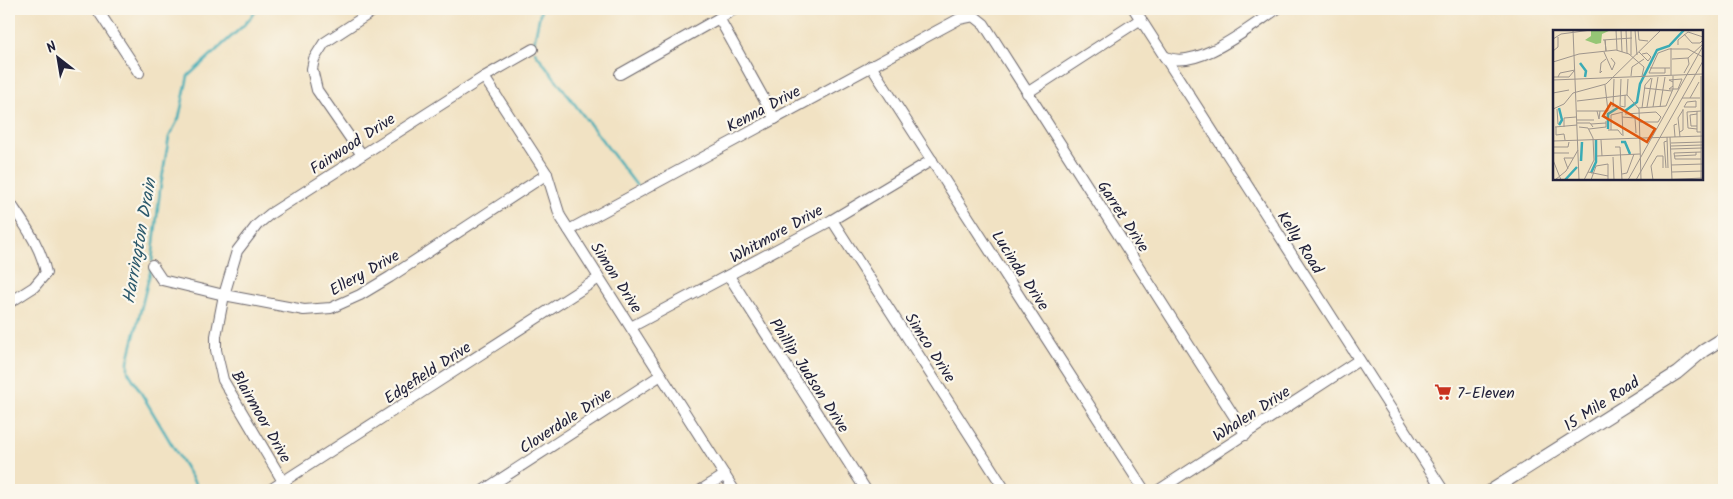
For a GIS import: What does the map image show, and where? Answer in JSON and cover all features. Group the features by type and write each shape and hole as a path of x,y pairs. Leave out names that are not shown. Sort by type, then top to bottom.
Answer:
{"main road":[{"name":"15 Mile Road","path":"1492,490 1670,378 1702,351 1724,338"}],"street":[{"path":"97,9 138,73"},
{"path":"362,155 318,90 312,69 318,51 324,43 376,9"},
{"path":"620,74 736,9"},
{"name":"Kelly Road","path":"1134,9 1442,490"},
{"path":"1164,56 1173,61 1200,56 1277,9"},
{"name":"Kenna Drive","path":"569,230 959,18 974,16"},
{"name":"Garret Drive","path":"974,16 984,24 1246,435"},
{"path":"719,18 775,119"},
{"path":"1027,93 1141,19"},
{"name":"Fairwood Drive","path":"224,295 238,251 257,225 484,77 533,49"},
{"name":"Lucinda Drive","path":"871,66 1144,490"},
{"name":"Simon Drive","path":"484,77 546,174 560,216 734,490"},
{"name":"Whitmore Drive","path":"632,328 832,220 932,160"},
{"name":"Ellery Drive","path":"152,265 162,280 224,295 304,310 318,310 345,304 390,277 546,174"},
{"path":"9,201 37,245 43,258 46,273 34,287 9,303"},
{"name":"Simco Drive","path":"832,220 1006,490"},
{"name":"Phillip Judson Drive","path":"729,276 866,490"},
{"name":"Edgefield Drive","path":"270,490 286,486 599,278"},
{"name":"Blairmoor Drive","path":"224,295 216,336 219,371 286,486"},
{"name":"Whalen Drive","path":"1159,490 1359,360"},
{"name":"Cloverdale Drive","path":"484,490 661,375"},
{"path":"701,490 725,475"}],"waterway":[{"name":"Harrington Drain","path":"152,261 160,190 169,137 179,118 188,76 243,26 258,9"},
{"path":"533,47 541,9"},
{"path":"535,52 637,186"},
{"name":"Harrington Drain","path":"151,269 128,361 128,371 199,490"}],"place":[{"name":"7-Eleven","path":"1443,392"}]}
